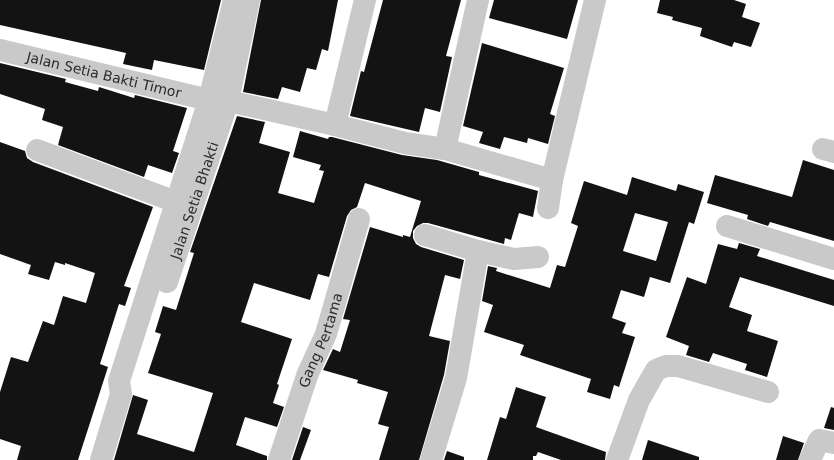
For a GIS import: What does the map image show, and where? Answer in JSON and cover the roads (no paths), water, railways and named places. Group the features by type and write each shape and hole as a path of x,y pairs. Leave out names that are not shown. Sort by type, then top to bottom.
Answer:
{"street":[{"name":"Jalan Setia Bhakti","path":"164,267 176,202 219,101 234,0"},
{"name":"Jalan Setia Bhakti","path":"101,460 120,394 119,381 164,267 219,101 249,0"},
{"path":"335,125 365,0"},
{"path":"445,150 478,0"},
{"path":"548,208 552,180 594,0"},
{"name":"Jalan Setia Bakti Timor","path":"0,50 219,101 335,125 405,143 445,150 552,180"},
{"path":"37,150 176,202"},
{"name":"Gang Pertama","path":"278,460 308,373 326,334 359,219"},
{"path":"727,226 834,259"},
{"path":"425,235 478,251 514,259 538,256"},
{"path":"431,460 456,378 478,251"},
{"path":"617,460 639,400 656,370 660,368 678,366 768,392"},
{"path":"810,460 826,442"}]}
